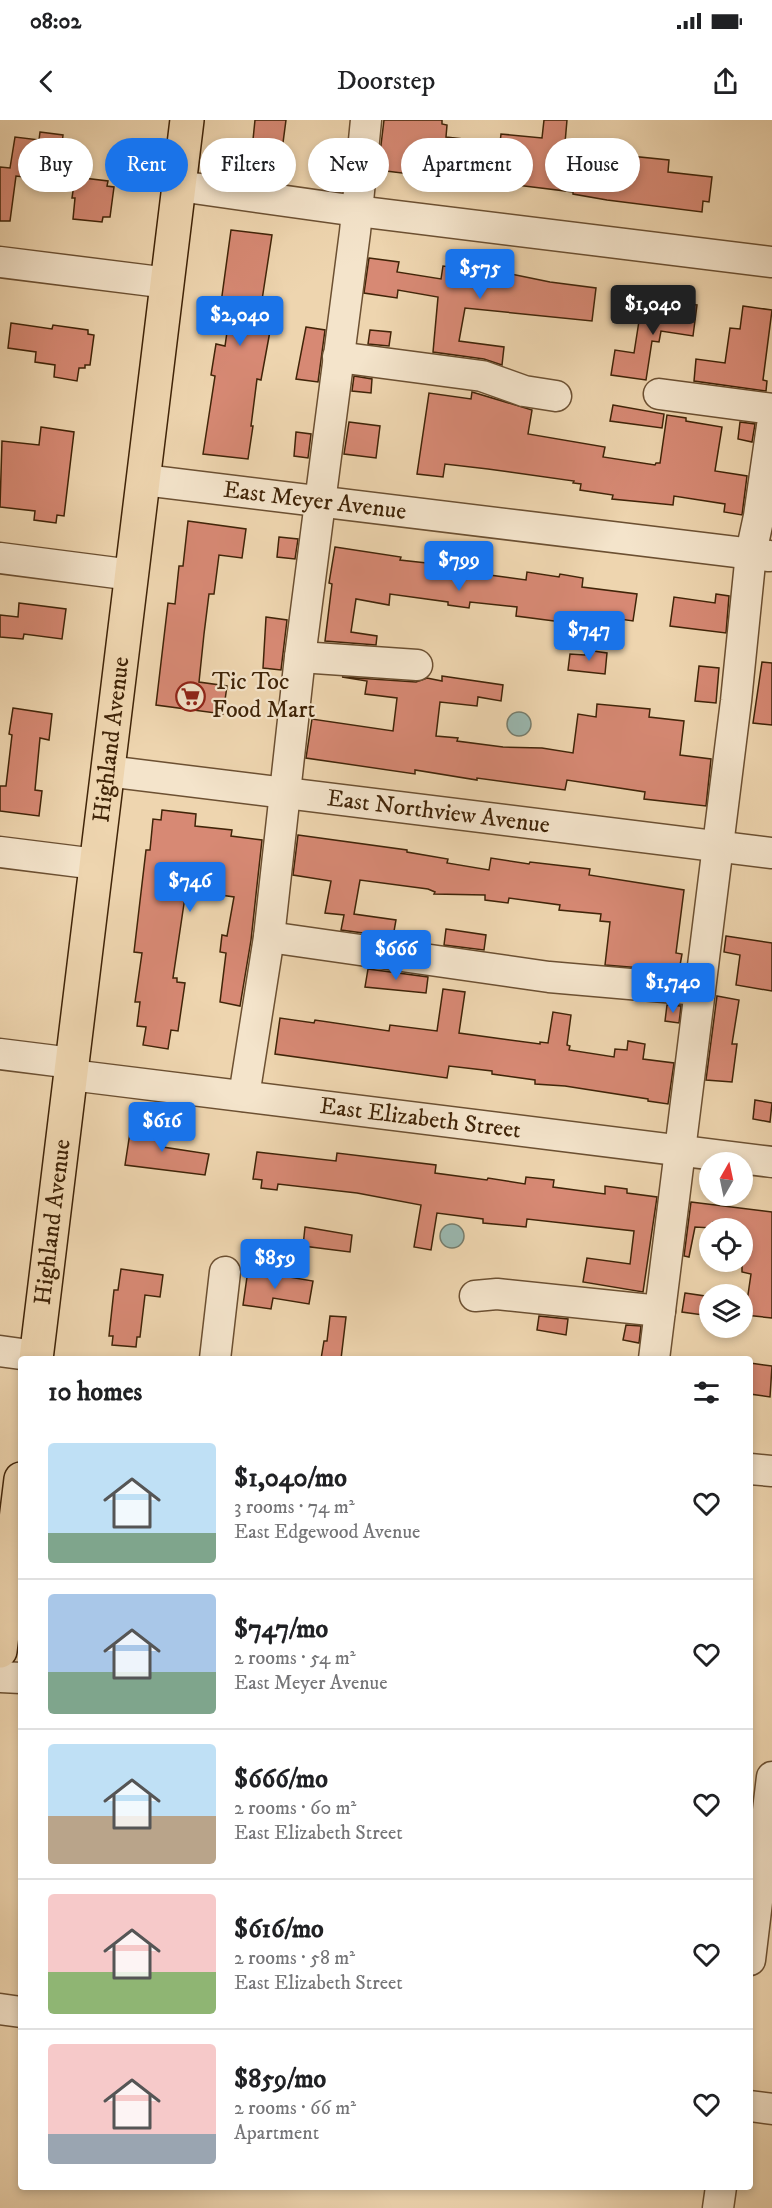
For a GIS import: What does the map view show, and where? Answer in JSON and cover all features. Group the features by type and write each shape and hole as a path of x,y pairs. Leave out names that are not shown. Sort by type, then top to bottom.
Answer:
{"main road":[{"name":"Highland Avenue","path":"185,138 187,120"},
{"name":"Highland Avenue","path":"36,1356 178,192"},
{"path":"0,1651 18,1504"}],"street":[{"path":"244,1096 269,937 300,657 357,212 366,120"},
{"path":"188,187 357,212 772,262"},
{"path":"0,262 168,283"},
{"path":"338,357 482,376 524,391 556,396"},
{"path":"659,394 772,409"},
{"path":"654,1356 740,667 762,555 759,516 772,426"},
{"name":"East Meyer Avenue","path":"144,480 762,555"},
{"path":"0,558 132,575"},
{"path":"300,657 417,665"},
{"name":"East Northview Avenue","path":"107,771 772,853"},
{"path":"0,852 96,864"},
{"path":"269,937 549,977 699,990"},
{"name":"East Elizabeth Street","path":"0,1054 71,1069 244,1096 772,1162"},
{"path":"214,1356 225,1272"},
{"path":"475,1296 497,1294 660,1311"},
{"path":"0,1351 26,1356"},
{"path":"753,1469 772,1471"},
{"path":"0,1677 18,1678"},
{"path":"753,1764 772,1766"},
{"path":"753,1946 760,1914 772,1777"},
{"path":"0,2009 18,2012"},
{"path":"753,2106 772,2109"},
{"path":"718,2208 721,2190"}],"water":[{"path":"519,712 527,716 531,724 527,732 519,736 511,732 507,724 511,716"},
{"path":"452,1224 457,1225 463,1231 463,1241 457,1247 452,1248 447,1247 441,1241 440,1236 441,1231 447,1225"}],"building":[{"path":"255,120 286,120 284,138 253,138"},
{"path":"384,120 442,120 442,124 447,125 446,137 455,138 401,138 401,173 389,171 389,138 382,138"},
{"path":"544,120 567,120 565,138 545,138 545,189 533,187 533,138 501,138 501,134 542,138"},
{"path":"40,132 63,135 63,138 39,138"},
{"path":"15,137 23,138 18,138 18,176 16,176 10,221 0,221 0,167 10,168"},
{"path":"640,157 669,160 668,172 712,177 709,202 703,201 702,212 573,194 573,192 640,192"},
{"path":"93,179 105,181 105,192 113,192 110,217 103,217 102,222 73,219 75,198 72,198 73,192 93,192"},
{"path":"231,230 272,235 260,313 273,315 261,380 257,379 248,459 203,454 215,376 211,375 216,344 225,346 231,304 221,303"},
{"path":"369,258 399,262 397,272 441,279 443,266 596,288 592,321 465,308 459,341 504,347 502,365 484,359 433,352 438,297 398,290 397,298 364,293"},
{"path":"642,302 697,305 693,336 661,331 659,342 652,341 646,380 611,375 615,350 634,353"},
{"path":"743,306 772,310 763,380 767,381 766,391 694,381 696,359 725,363 730,328 740,329"},
{"path":"11,323 52,329 53,325 88,330 88,334 94,335 90,365 79,368 77,381 54,377 55,365 35,362 36,352 8,348"},
{"path":"306,327 325,330 318,382 296,379"},
{"path":"370,330 391,332 389,346 368,344"},
{"path":"354,376 372,379 371,393 352,391"},
{"path":"472,392 532,410 528,434 605,447 603,457 655,465 660,463 667,415 686,418 686,421 722,427 715,471 747,476 742,515 724,512 725,504 674,496 673,505 612,499 613,495 580,490 581,484 573,483 574,481 488,469 445,464 443,477 417,474 429,393 471,399"},
{"path":"613,405 664,414 662,428 610,421"},
{"path":"349,422 380,426 376,458 344,454"},
{"path":"740,422 755,424 752,442 738,439"},
{"path":"41,427 74,432 64,516 57,515 56,523 34,520 35,511 0,507 2,441 39,445"},
{"path":"296,432 311,434 308,458 294,456"},
{"path":"188,521 246,529 242,558 219,555 214,594 209,594 204,634 199,682 227,686 223,714 156,705 168,603 175,604 179,566 183,566"},
{"path":"279,537 298,539 295,559 277,557"},
{"path":"335,547 401,557 400,560 476,566 475,573 526,580 527,572 583,578 582,587 637,594 633,621 579,613 577,624 516,616 517,607 470,602 469,608 448,605 448,602 390,594 389,605 356,599 351,632 377,636 376,645 325,641 332,584 329,583"},
{"path":"716,594 729,596 726,633 670,626 674,597 715,603"},
{"path":"19,603 66,609 62,639 24,634 23,639 0,637 0,615 18,617"},
{"path":"266,617 287,620 281,670 263,668"},
{"path":"586,650 607,653 605,674 568,670 570,654 585,655"},
{"path":"762,662 772,663 772,725 753,723"},
{"path":"699,666 719,668 716,703 695,701"},
{"path":"442,676 503,685 501,701 478,697 477,706 440,702 436,736 458,738 457,741 573,753 578,714 596,717 597,704 650,709 649,717 684,721 680,755 711,759 706,806 644,799 645,792 567,780 565,790 415,770 415,774 306,758 312,719 393,731 397,698 365,694 367,681 342,677 416,682 427,678 442,681"},
{"path":"13,708 52,714 49,740 40,738 35,790 42,791 39,816 0,811 0,786 6,786"},
{"path":"162,810 196,814 195,826 232,830 231,836 262,840 251,940 240,1006 220,1002 226,953 220,952 222,935 227,936 234,897 186,890 173,978 177,978 177,982 185,983 178,1031 171,1030 168,1049 143,1045 146,1027 137,1026 140,1002 135,1002 142,953 134,952 146,850 150,850 153,819 161,820"},
{"path":"298,835 407,850 407,852 448,859 447,863 489,870 491,858 529,864 530,862 590,869 589,875 684,890 676,953 682,954 679,971 605,965 610,922 600,921 601,914 559,910 560,905 509,898 508,903 485,900 485,895 434,894 435,892 428,889 360,880 354,914 396,920 393,937 341,930 344,915 325,913 331,881 293,875"},
{"path":"446,929 486,935 484,950 444,945"},
{"path":"726,936 772,943 772,991 736,985 740,955 724,952"},
{"path":"368,969 428,977 426,993 365,987"},
{"path":"443,989 465,992 459,1033 540,1044 540,1042 548,1043 553,1012 571,1015 567,1045 570,1046 569,1050 614,1057 615,1049 627,1050 628,1041 645,1044 643,1059 674,1063 668,1104 565,1086 535,1084 535,1080 492,1074 492,1071 449,1066 447,1078 275,1054 280,1018 314,1023 315,1020 389,1031 390,1025 437,1031"},
{"path":"717,996 739,1000 732,1044 737,1044 732,1082 706,1080"},
{"path":"667,1005 681,1006 679,1023 665,1021"},
{"path":"755,1100 772,1103 770,1122 753,1119"},
{"path":"131,1126 165,1130 163,1147 209,1154 205,1175 125,1165"},
{"path":"257,1152 336,1161 337,1153 436,1165 435,1173 525,1184 526,1177 554,1180 553,1187 605,1194 605,1186 627,1189 627,1193 657,1197 643,1292 583,1282 587,1258 630,1264 634,1231 527,1219 526,1227 483,1223 483,1219 437,1213 431,1250 414,1247 421,1205 357,1193 278,1184 277,1190 261,1188 262,1180 253,1179"},
{"path":"691,1202 699,1203 699,1206 723,1206 772,1212 772,1318 753,1316 753,1284 750,1284 751,1274 742,1272 753,1272 753,1218 699,1218 699,1227 695,1227 689,1257 684,1256"},
{"path":"305,1227 352,1235 350,1252 303,1246"},
{"path":"121,1269 163,1275 160,1297 145,1295 140,1337 137,1337 136,1347 112,1345 113,1336 109,1336 114,1290 118,1290"},
{"path":"248,1270 313,1281 309,1304 273,1298 271,1309 243,1305"},
{"path":"685,1293 699,1295 699,1314 682,1312"},
{"path":"330,1316 346,1317 341,1356 322,1356 324,1341 327,1341"},
{"path":"539,1316 568,1319 566,1335 537,1330"},
{"path":"626,1325 641,1326 639,1343 623,1340"},
{"path":"753,1363 772,1366 770,1397 753,1394"}],"place":[{"name":"Tic Toc Food Mart","path":"191,696"}]}
